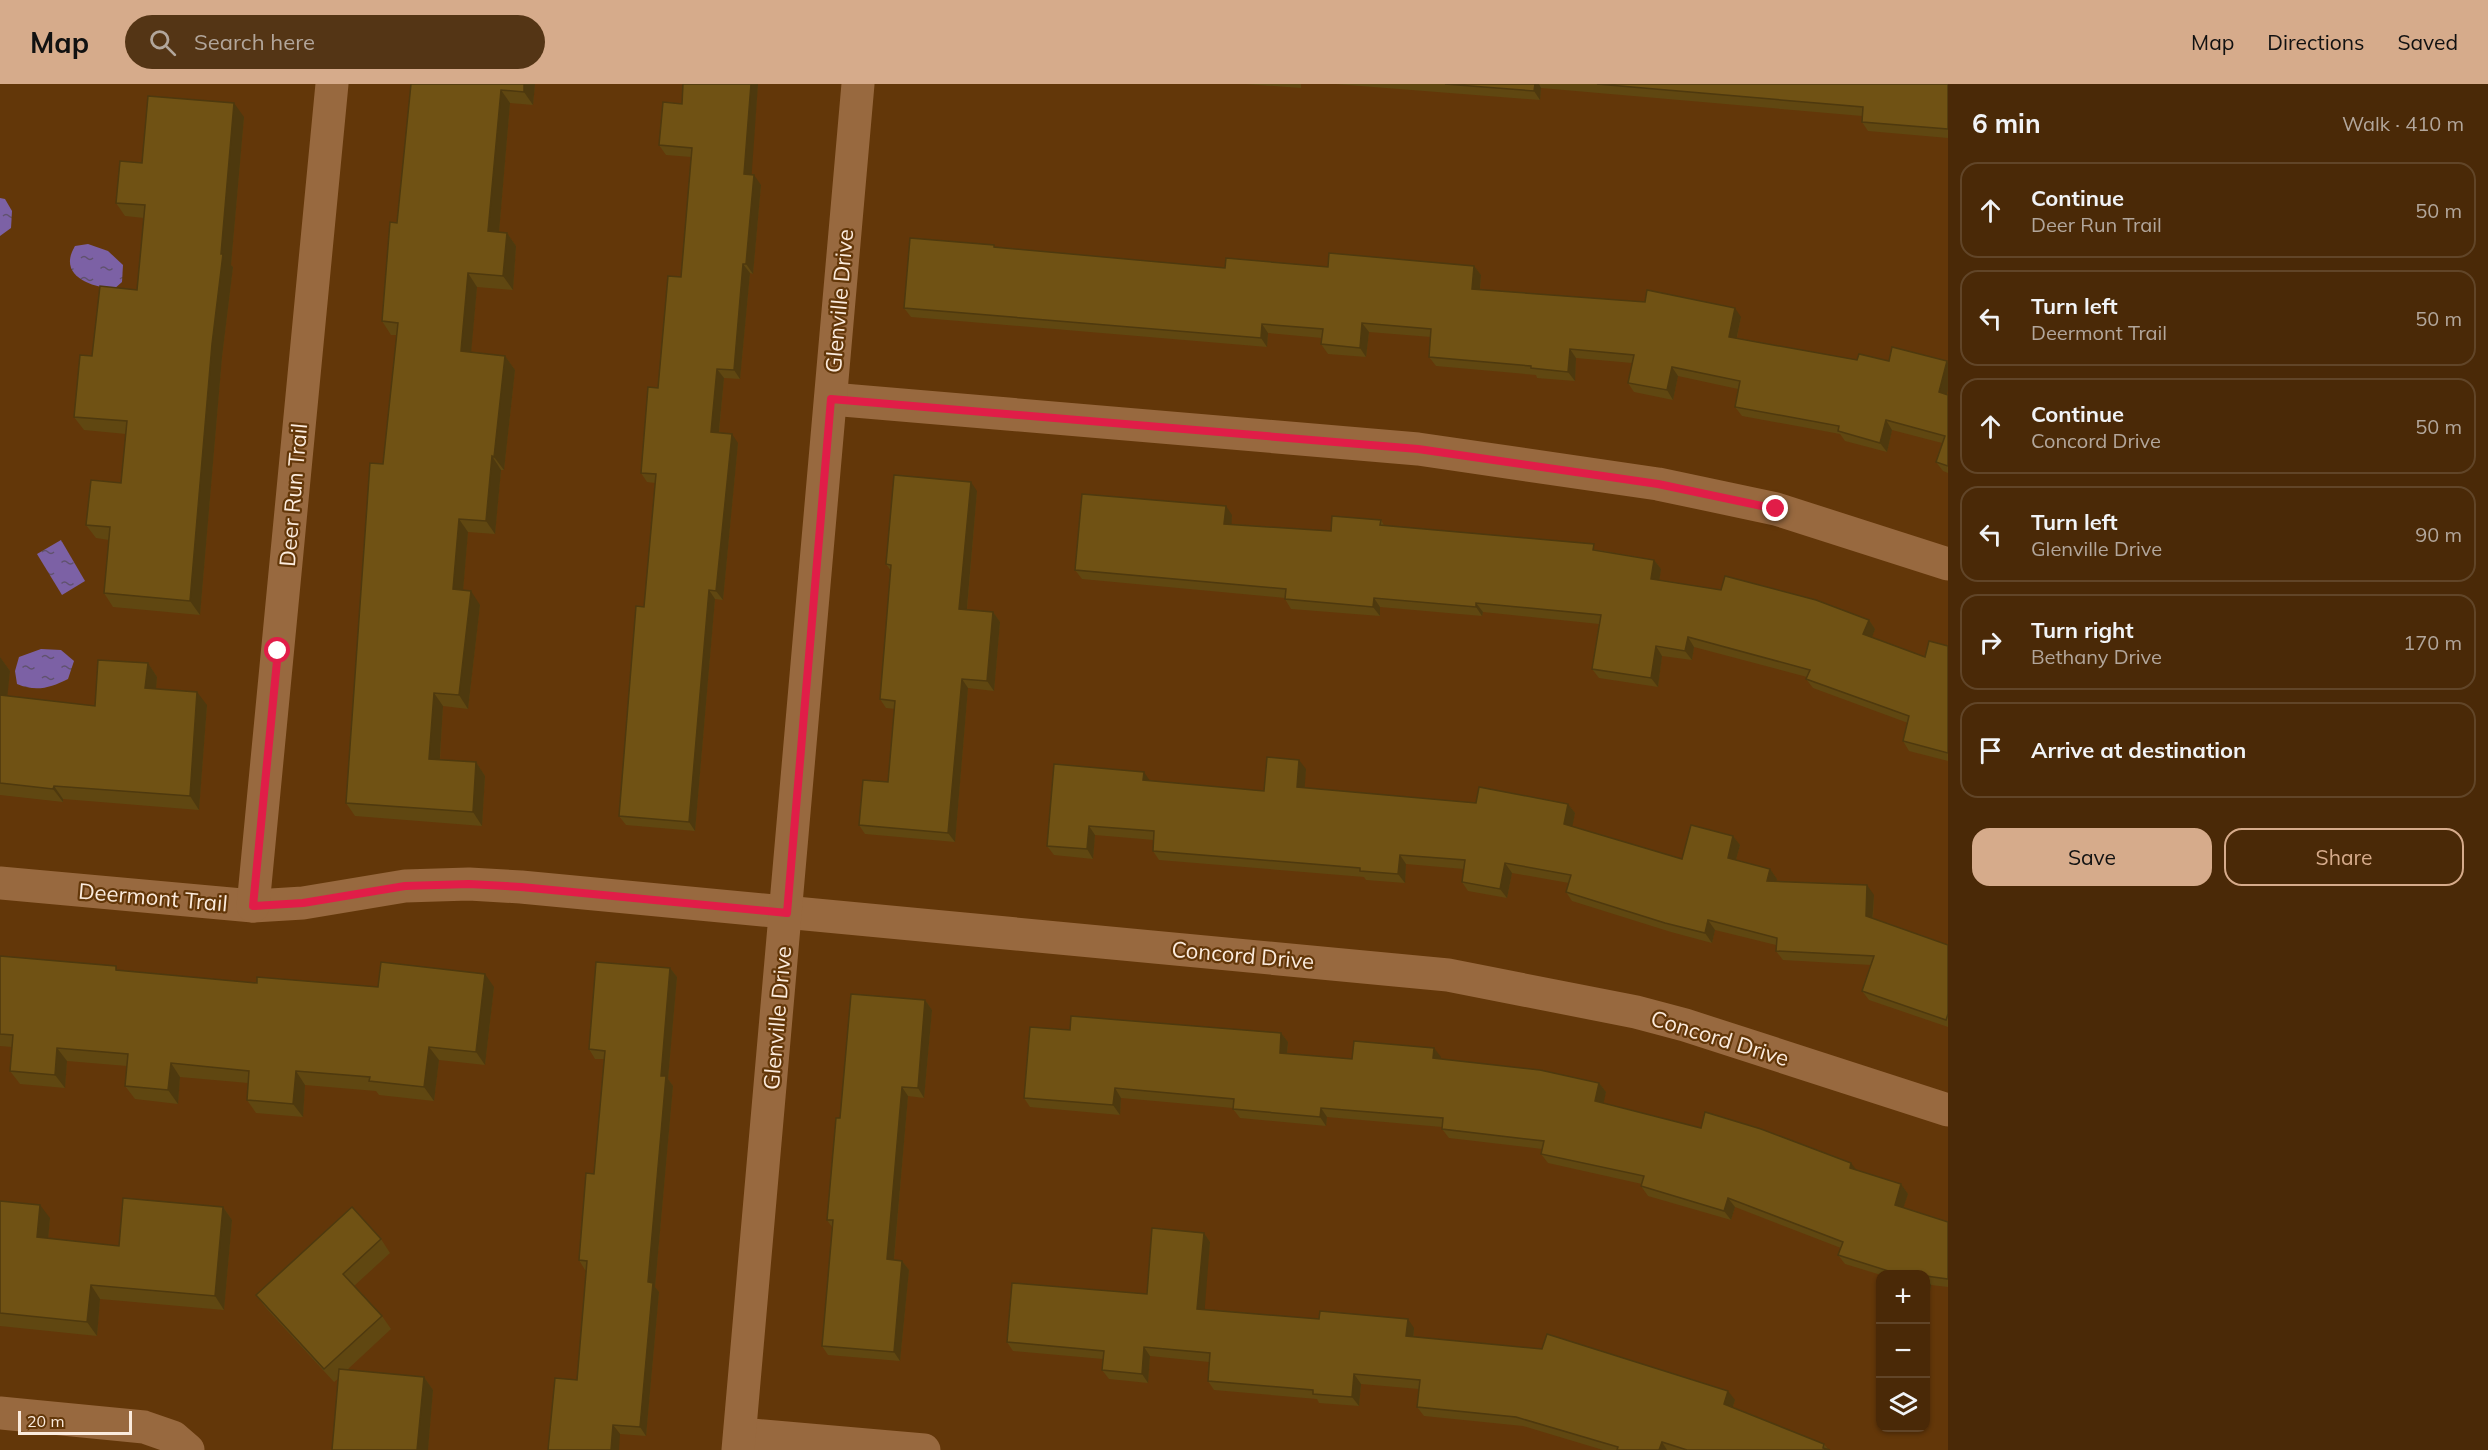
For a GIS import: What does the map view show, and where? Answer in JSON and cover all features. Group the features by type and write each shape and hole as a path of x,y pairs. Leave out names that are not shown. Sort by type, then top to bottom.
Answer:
{"street":[{"name":"Deer Run Trail","path":"253,906 332,84"},
{"name":"Glenville Drive","path":"739,1442 858,84"},
{"path":"831,399 1418,449 1647,483 1776,509 1948,564"},
{"name":"Deermont Trail","path":"0,883 253,906 303,903 405,886 469,884 521,887"},
{"name":"Concord Drive","path":"521,887 1448,975 1646,1014 1948,1110"},
{"path":"0,1413 144,1426 173,1437 188,1450"},
{"path":"739,1442 924,1450"}],"water":[{"path":"0,198 5,199 12,211 11,228 0,236"},
{"path":"88,244 108,251 123,265 122,282 114,289 96,286 79,278 73,272 70,265 75,246"},
{"path":"61,540 85,581 62,595 37,554"},
{"path":"41,649 61,650 74,661 68,679 43,688 30,688 17,684 15,671 19,657"}],"building":[{"path":"411,84 524,84 524,92 501,90 488,231 507,233 503,276 468,273 461,351 505,356 486,521 459,519 453,589 471,591 459,695 434,693 429,759 476,762 473,812 346,803 370,463 383,464 398,323 382,321 390,222 397,223"},
{"path":"683,84 751,84 744,174 754,175 746,264 743,264 734,370 717,369 711,432 732,434 716,591 709,590 689,822 619,816 636,606 644,607 656,474 641,473 648,387 658,388 668,276 681,277 692,148 659,145 663,102 682,104"},
{"path":"1445,84 1535,84 1534,91"},
{"path":"1597,84 1948,84 1948,129 1862,122 1863,107"},
{"path":"148,96 234,103 221,254 223,254 212,344 190,601 104,593 110,527 86,525 91,480 121,483 127,421 74,417 80,355 92,356 100,286 137,290 145,205 116,203 120,161 142,163"},
{"path":"910,238 1225,268 1226,258 1328,267 1329,253 1474,266 1472,289 1645,302 1647,290 1735,308 1729,337 1857,360 1859,354 1889,361 1892,347 1947,361 1939,392 1948,395 1948,466 1936,462 1945,436 1886,420 1880,443 1838,431 1839,426 1735,407 1740,381 1672,367 1667,390 1628,383 1634,355 1570,349 1568,372 1531,368 1531,366 1429,357 1431,329 1362,323 1360,348 1321,344 1323,329 1262,324 1261,338 904,308"},
{"path":"894,475 971,482 959,609 993,612 987,681 962,679 948,833 859,825 863,780 888,782 895,701 880,699 891,565 886,564"},
{"path":"1082,494 1226,506 1224,524 1331,531 1332,516 1381,520 1380,525 1594,544 1593,550 1654,560 1651,579 1721,590 1725,576 1816,600 1869,620 1863,634 1925,657 1929,641 1948,646 1948,753 1903,741 1909,716 1806,679 1810,670 1688,637 1685,651 1656,646 1651,678 1592,669 1601,615 1476,603 1476,607 1374,598 1373,607 1285,599 1286,589 1075,570"},
{"path":"98,660 148,663 145,688 197,692 190,796 54,786 53,789 0,783 0,695 95,706"},
{"path":"1267,757 1299,760 1297,787 1476,803 1479,787 1568,804 1564,824 1682,859 1691,825 1733,836 1728,858 1770,869 1767,881 1867,885 1866,916 1948,945 1948,1014 1946,1020 1862,991 1874,956 1776,951 1777,938 1708,920 1705,933 1665,923 1566,892 1571,875 1505,863 1500,889 1462,882 1465,860 1400,855 1398,874 1360,871 1360,868 1153,851 1154,831 1089,826 1087,849 1047,846 1054,764 1144,772 1143,780 1264,791"},
{"path":"0,956 116,966 116,970 257,983 257,977 378,987 381,962 485,974 476,1052 429,1047 424,1087 369,1081 370,1077 296,1071 293,1104 247,1100 249,1071 171,1063 168,1090 125,1086 128,1054 57,1048 55,1075 10,1071 13,1035 0,1034"},
{"path":"596,962 670,968 661,1076 666,1076 648,1282 653,1283 640,1427 613,1425 611,1450 548,1450 555,1378 577,1380 587,1261 579,1260 586,1173 594,1174 605,1051 589,1049"},
{"path":"851,994 925,1000 918,1088 902,1087 887,1259 902,1261 894,1352 822,1346 833,1220 827,1220 836,1118 840,1118"},
{"path":"1071,1016 1281,1033 1280,1053 1352,1059 1354,1041 1434,1048 1433,1058 1540,1070 1599,1083 1595,1101 1701,1128 1705,1112 1761,1129 1851,1163 1850,1168 1901,1184 1895,1205 1948,1222 1948,1279 1930,1277 1930,1270 1885,1270 1838,1255 1843,1242 1728,1198 1724,1211 1641,1186 1644,1176 1541,1154 1544,1141 1442,1129 1443,1118 1321,1108 1320,1117 1233,1109 1234,1099 1115,1088 1113,1105 1024,1098 1030,1027 1070,1030"},
{"path":"123,1198 223,1207 215,1296 91,1285 87,1322 0,1313 0,1201 40,1205 37,1237 119,1246"},
{"path":"352,1207 381,1239 343,1274 382,1316 324,1369 256,1295"},
{"path":"1152,1228 1204,1233 1197,1309 1319,1319 1320,1311 1408,1319 1406,1336 1542,1349 1547,1334 1728,1391 1724,1404 1824,1444 1823,1448 1830,1450 1687,1450 1662,1442 1659,1450 1617,1450 1618,1447 1516,1417 1417,1407 1420,1380 1354,1374 1352,1397 1313,1394 1313,1390 1208,1381 1210,1353 1144,1347 1142,1374 1102,1370 1104,1351 1007,1342 1012,1283 1147,1294"},
{"path":"339,1369 424,1377 417,1450 332,1450"}],"route":[{"path":"278,651 253,906 303,903 405,886 469,884 787,913 831,399 1418,449 1658,484 1776,509"}]}
